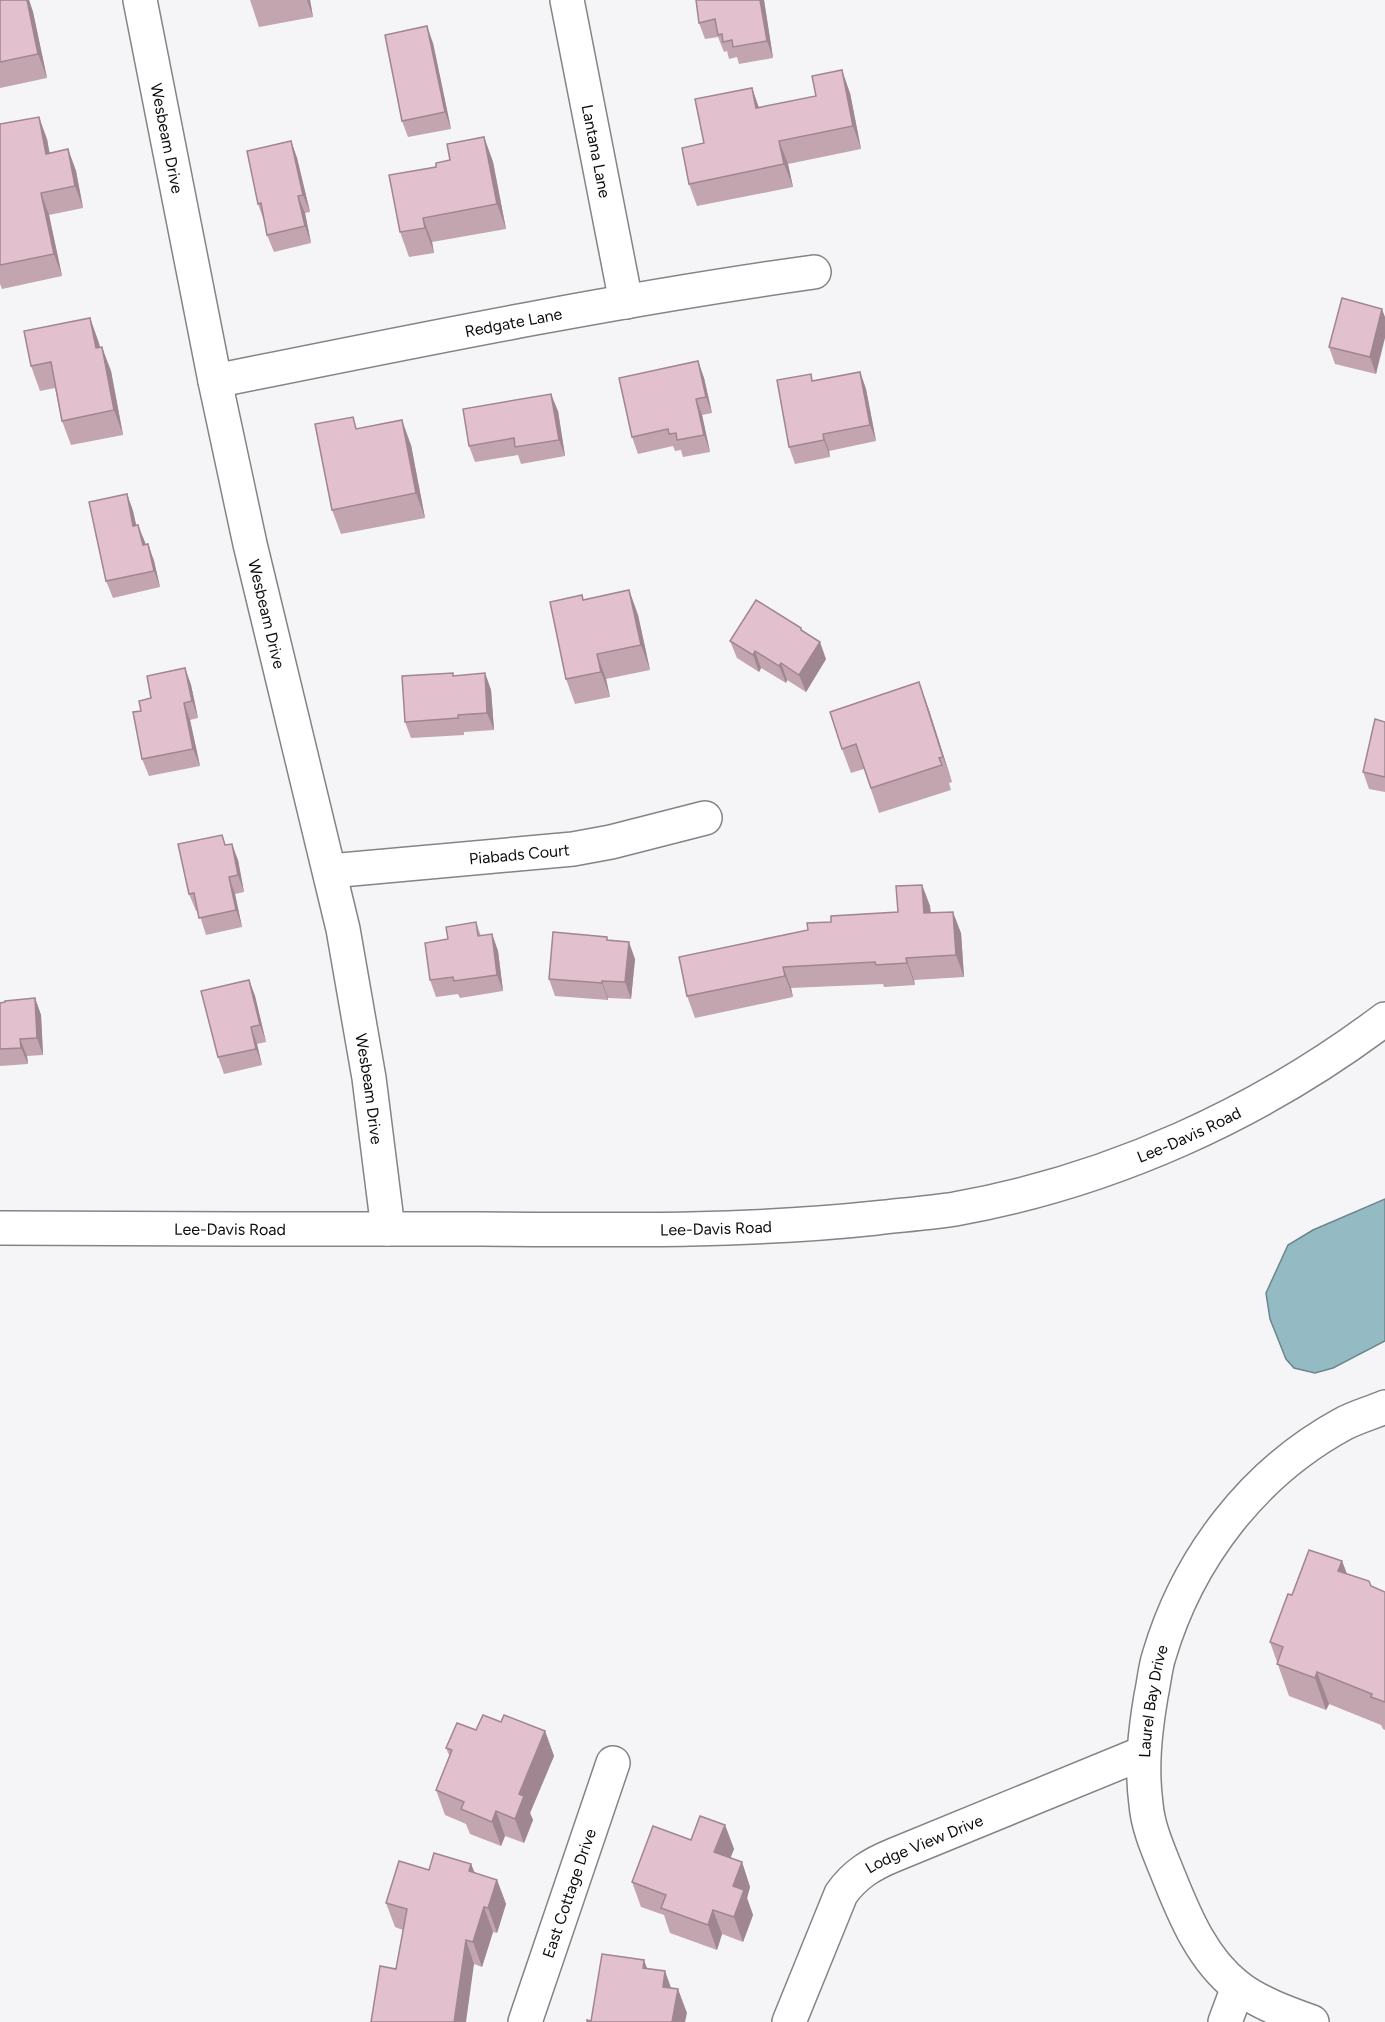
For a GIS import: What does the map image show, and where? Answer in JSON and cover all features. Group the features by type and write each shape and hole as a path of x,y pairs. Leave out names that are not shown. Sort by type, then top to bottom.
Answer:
{"street":[{"name":"Wesbeam Drive","path":"140,0 215,381 250,544 343,929 369,1078 387,1229"},
{"name":"Lantana Lane","path":"567,0 626,302"},
{"name":"Redgate Lane","path":"215,381 504,323 710,286 814,272"},
{"name":"Piabads Court","path":"330,872 573,849 611,842 705,818"},
{"name":"Lee-Davis Road","path":"0,1228 689,1229 815,1224 952,1209 1010,1197 1104,1170 1180,1140 1268,1097 1347,1048 1385,1019"},
{"name":"Laurel Bay Drive","path":"1312,2022 1275,2008 1238,1987 1208,1957 1178,1898 1157,1847 1146,1806 1143,1753 1147,1717 1158,1657 1180,1598 1208,1547 1242,1504 1282,1466 1310,1444 1345,1423 1385,1407"},
{"name":"Lodge View Drive","path":"789,2022 841,1894 849,1882 864,1869 1143,1753"},
{"name":"East Cottage Drive","path":"525,2022 613,1763"},
{"path":"1225,2022 1238,1987"}],"water":[{"path":"1385,1199 1385,1341 1333,1368 1315,1373 1294,1368 1286,1359 1270,1319 1266,1293 1288,1245 1313,1230"}],"building":[{"path":"0,0 27,0 38,54 0,62"},
{"path":"696,0 760,0 767,41 733,47 732,40 723,42 722,34 718,35 715,19 699,23"},
{"path":"427,26 445,112 402,121 385,35"},
{"path":"842,70 853,126 779,141 784,164 689,184 682,148 704,143 695,99 752,88 756,108 816,96 812,76"},
{"path":"39,117 46,154 68,149 75,186 41,193 54,254 0,265 0,124"},
{"path":"484,137 497,204 423,218 425,228 400,232 389,175 436,167 436,163 450,160 447,144"},
{"path":"291,141 303,195 298,196 305,226 267,235 247,151"},
{"path":"1342,298 1382,309 1370,357 1329,347"},
{"path":"90,318 96,348 102,347 114,410 62,421 51,362 31,366 24,331"},
{"path":"698,361 706,397 696,399 704,435 677,440 676,433 669,434 668,429 632,437 619,378"},
{"path":"860,372 870,425 823,434 824,440 789,447 777,380 811,374 812,381"},
{"path":"551,394 559,440 515,447 514,438 469,446 463,409"},
{"path":"353,417 356,429 402,420 416,493 332,510 315,424"},
{"path":"127,494 133,526 138,525 143,545 148,544 154,571 106,581 89,502"},
{"path":"629,590 641,645 597,654 601,672 566,679 550,602 582,595 583,600"},
{"path":"756,600 820,642 799,675 781,663 779,666 755,651 753,655 730,641"},
{"path":"185,668 192,701 184,703 193,749 142,759 133,712 141,711 139,701 151,698 147,676"},
{"path":"453,673 453,676 485,673 487,713 458,715 458,718 405,722 402,676"},
{"path":"919,682 943,757 939,758 942,765 871,788 856,744 842,749 830,712"},
{"path":"1375,719 1385,722 1385,777 1363,772"},
{"path":"222,835 225,845 232,844 238,875 229,877 236,910 199,918 194,893 189,894 178,844"},
{"path":"922,885 924,913 953,912 956,955 906,958 907,963 876,965 875,962 783,967 785,976 687,996 679,957 808,930 807,923 831,922 831,916 898,912 896,886"},
{"path":"476,922 478,936 492,934 497,975 454,981 453,977 430,980 425,943 448,939 446,927"},
{"path":"553,932 607,937 607,940 629,942 625,982 602,981 602,983 549,979"},
{"path":"249,980 260,1025 251,1027 256,1049 218,1057 201,991"},
{"path":"35,998 37,1038 20,1039 21,1048 0,1049 0,1003"},
{"path":"1309,1550 1342,1561 1338,1571 1369,1581 1371,1586 1385,1592 1385,1702 1371,1697 1372,1694 1317,1672 1315,1678 1277,1664 1283,1647 1270,1642 1288,1594 1292,1595"},
{"path":"483,1715 501,1722 504,1715 545,1731 519,1794 524,1796 515,1819 496,1811 492,1822 461,1809 464,1802 436,1790 452,1750 446,1748 457,1723 476,1730"},
{"path":"700,1816 725,1825 714,1852 742,1862 733,1886 744,1890 734,1917 713,1910 708,1925 661,1908 666,1895 632,1882 653,1826 691,1840"},
{"path":"434,1853 471,1864 469,1871 497,1880 488,1908 484,1907 473,1942 466,1940 454,2022 371,2022 380,1966 396,1969 407,1909 386,1903 399,1861 429,1870"},
{"path":"602,1954 644,1960 643,1968 665,1971 663,1987 678,1989 672,2022 587,2022 587,2020 591,2021"}]}
